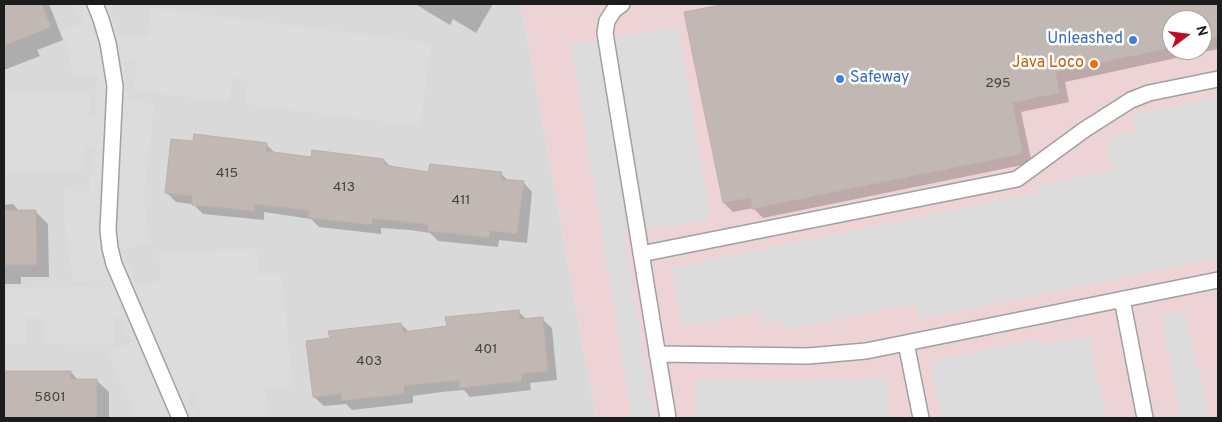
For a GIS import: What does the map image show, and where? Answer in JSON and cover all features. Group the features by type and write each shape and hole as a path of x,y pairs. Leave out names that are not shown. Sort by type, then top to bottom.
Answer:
{"lane":[{"path":"95,4 108,43 115,86 108,230 110,248 114,264 180,418"},
{"path":"622,4 614,10 607,21 605,33 668,418"},
{"path":"641,254 1017,180 1084,130 1130,100 1150,93 1218,79"},
{"path":"657,354 817,356 866,351 1218,280"},
{"path":"1122,299 1145,418"},
{"path":"906,343 921,418"}],"shaded area":[{"path":"4,4 521,4 596,418 4,418"},
{"path":"74,4 107,4 119,36 148,37 151,8 431,43 420,126 245,104 248,80 232,78 229,102 134,90 136,62 130,59 125,63 127,99 154,104 144,198 149,242 122,250 137,284 161,282 159,253 257,249 258,275 281,274 293,386 266,388 268,415 202,418 195,393 187,396 196,418 137,418 108,354 131,342 120,318 114,318 114,345 45,344 44,319 26,318 26,344 4,344 4,288 106,287 102,278 73,283 64,216 64,190 89,192 94,148 84,148 84,171 4,172 4,91 89,91 90,116 97,116 96,74 73,77 69,53 61,31 83,23"},
{"path":"521,4 1218,4 1218,418 596,418"},
{"path":"679,27 711,219 624,233 654,418 632,418 571,45"},
{"path":"1218,97 1218,258 920,319 917,303 784,330 782,320 761,324 758,311 683,327 671,268 1038,193 1036,186 1113,170 1107,138 1136,132 1133,115"},
{"path":"1185,311 1209,418 1181,418 1161,316"},
{"path":"1089,336 1106,418 942,418 930,362 1041,338 1043,345"},
{"path":"888,379 888,418 696,418 695,380"}],"building":[{"path":"4,4 42,4 51,27 4,46"},
{"name":"Safeway","path":"726,4 1218,4 1218,37 1212,38 1212,10 1162,10 1162,50 1056,72 1060,93 1013,103 1023,154 752,209 750,198 723,203 684,12"},
{"path":"194,134 267,143 266,151 288,154 311,157 312,150 384,159 384,165 428,172 430,164 502,172 501,179 524,181 517,234 490,231 489,238 427,231 428,225 399,221 372,219 372,225 308,218 310,211 255,204 255,211 192,205 192,196 165,193 171,139 193,141"},
{"path":"4,210 36,210 37,265 4,265"},
{"path":"519,310 520,319 543,317 548,371 521,374 522,381 459,388 459,381 404,386 404,394 342,401 341,394 313,397 306,341 330,338 328,331 401,323 403,332 447,326 445,317"},
{"path":"4,371 71,371 71,379 97,379 97,418 4,418"}],"place":[{"name":"Unleashed","path":"1133,40"},
{"name":"Java Loco","path":"1094,64"},
{"name":"Safeway","path":"840,79"}]}
